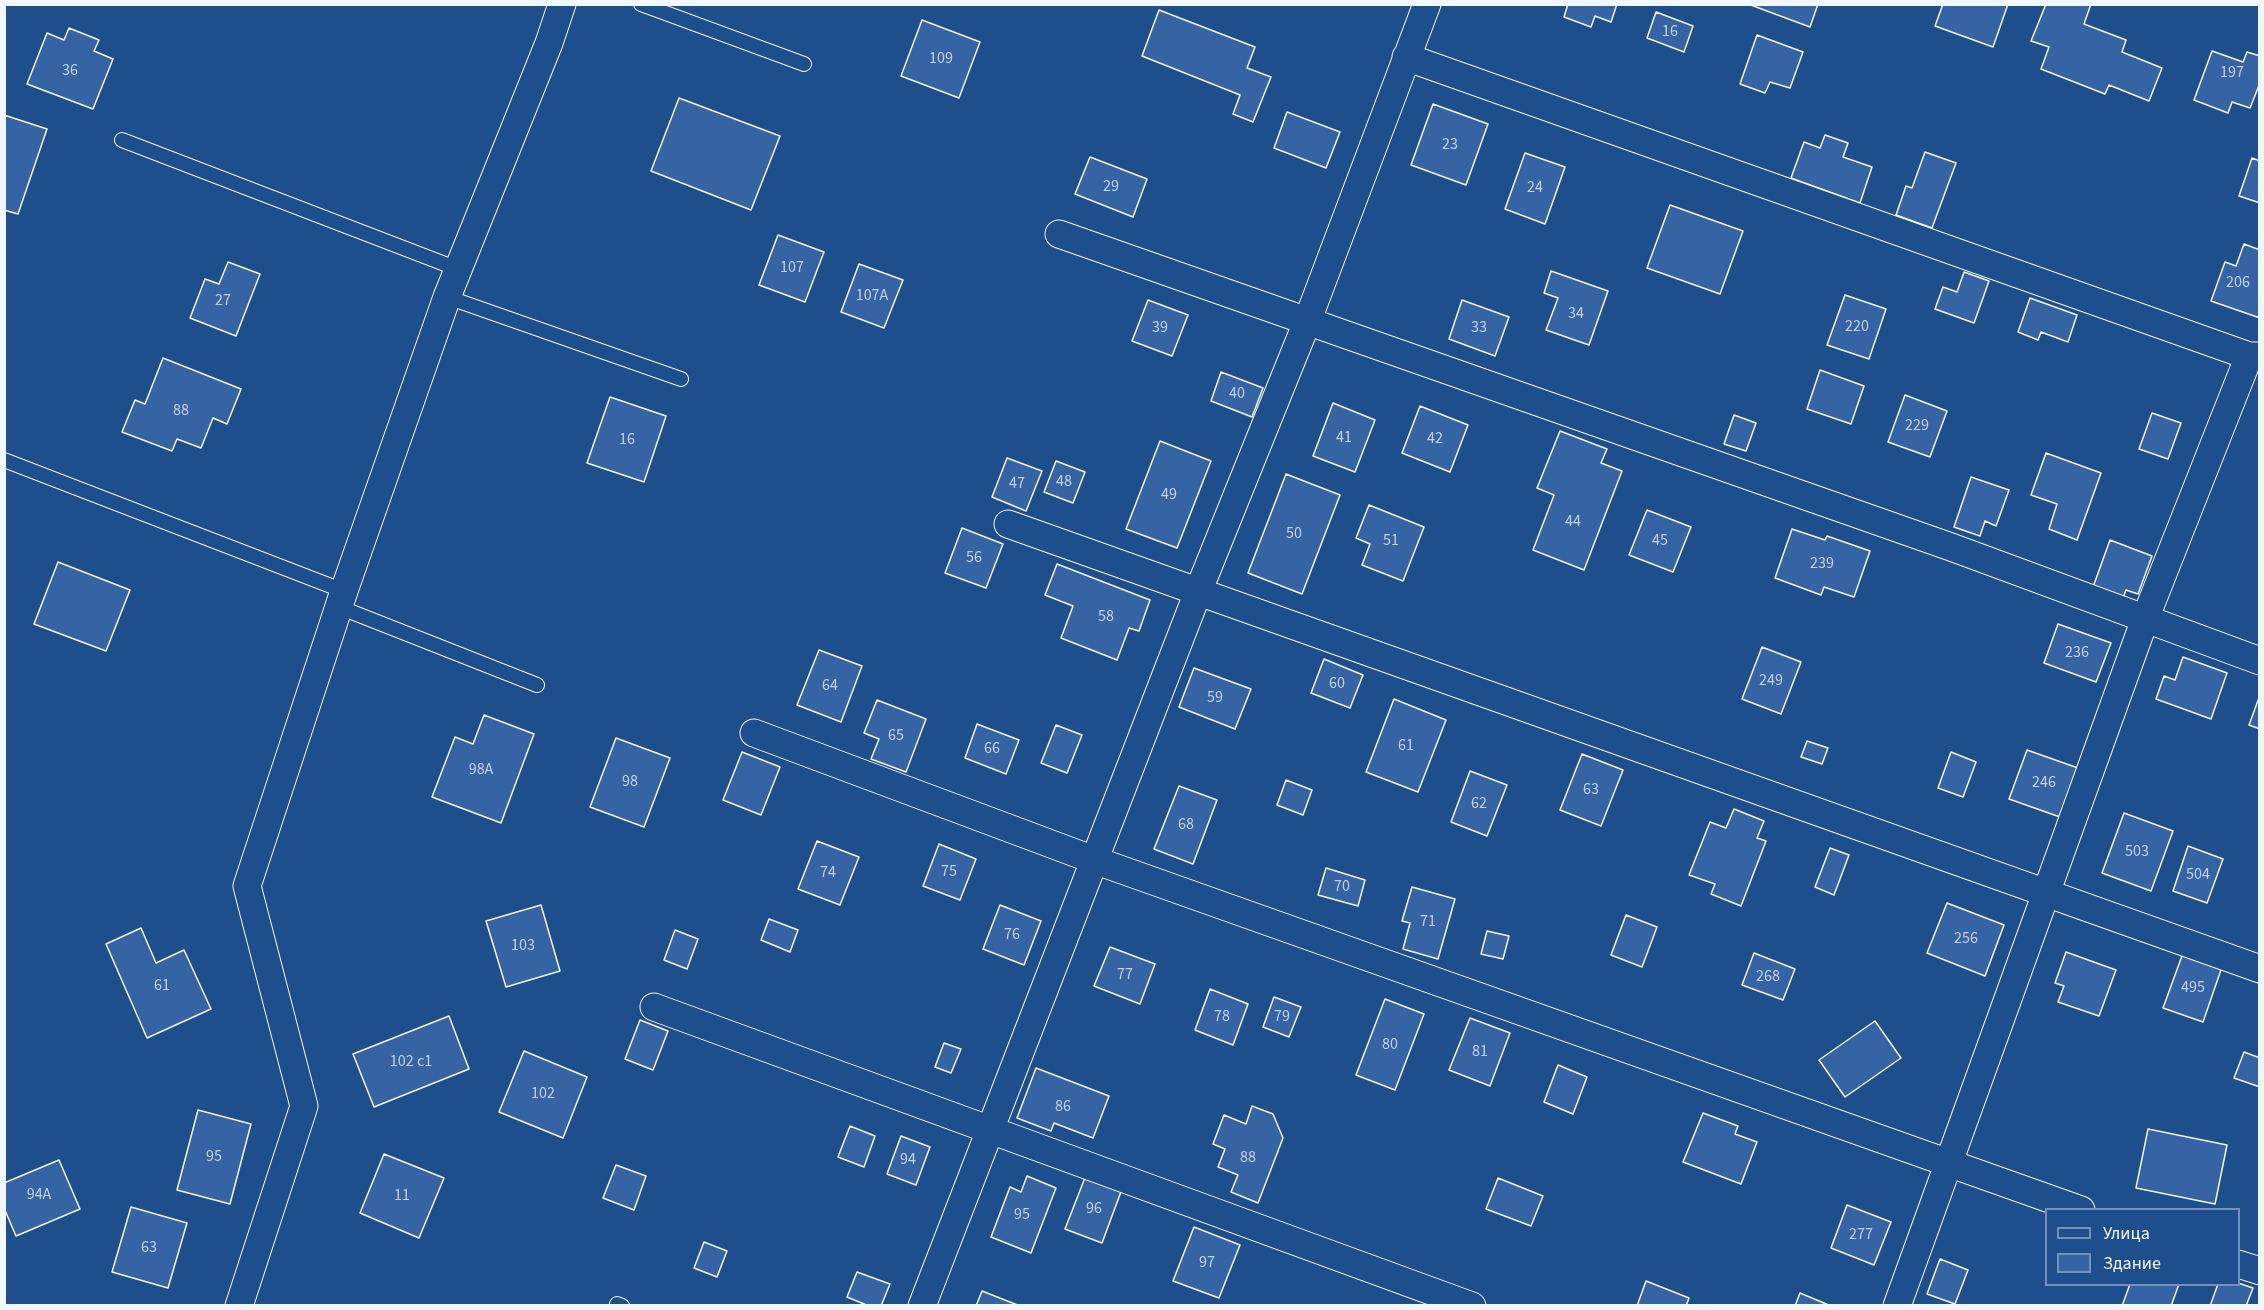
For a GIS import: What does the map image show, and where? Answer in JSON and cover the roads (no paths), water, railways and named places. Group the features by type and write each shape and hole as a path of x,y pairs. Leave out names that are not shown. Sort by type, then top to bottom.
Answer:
{"street":[{"path":"239,1305 304,1107 247,886 341,599 447,297 549,43 562,4"},
{"path":"922,1305 1198,592 1307,322 1427,4"},
{"path":"1406,57 2254,356 2145,619 1897,1305"},
{"path":"1059,234 1940,543 2259,661"},
{"path":"1008,524 2259,969"},
{"path":"754,733 1094,860 2078,1208"},
{"path":"654,1007 1472,1305"},
{"path":"2240,1265 2259,1271"}],"lane":[{"path":"641,4 804,64"},
{"path":"122,140 458,269"},
{"path":"447,297 681,379"},
{"path":"4,460 341,599 537,685"}]}
